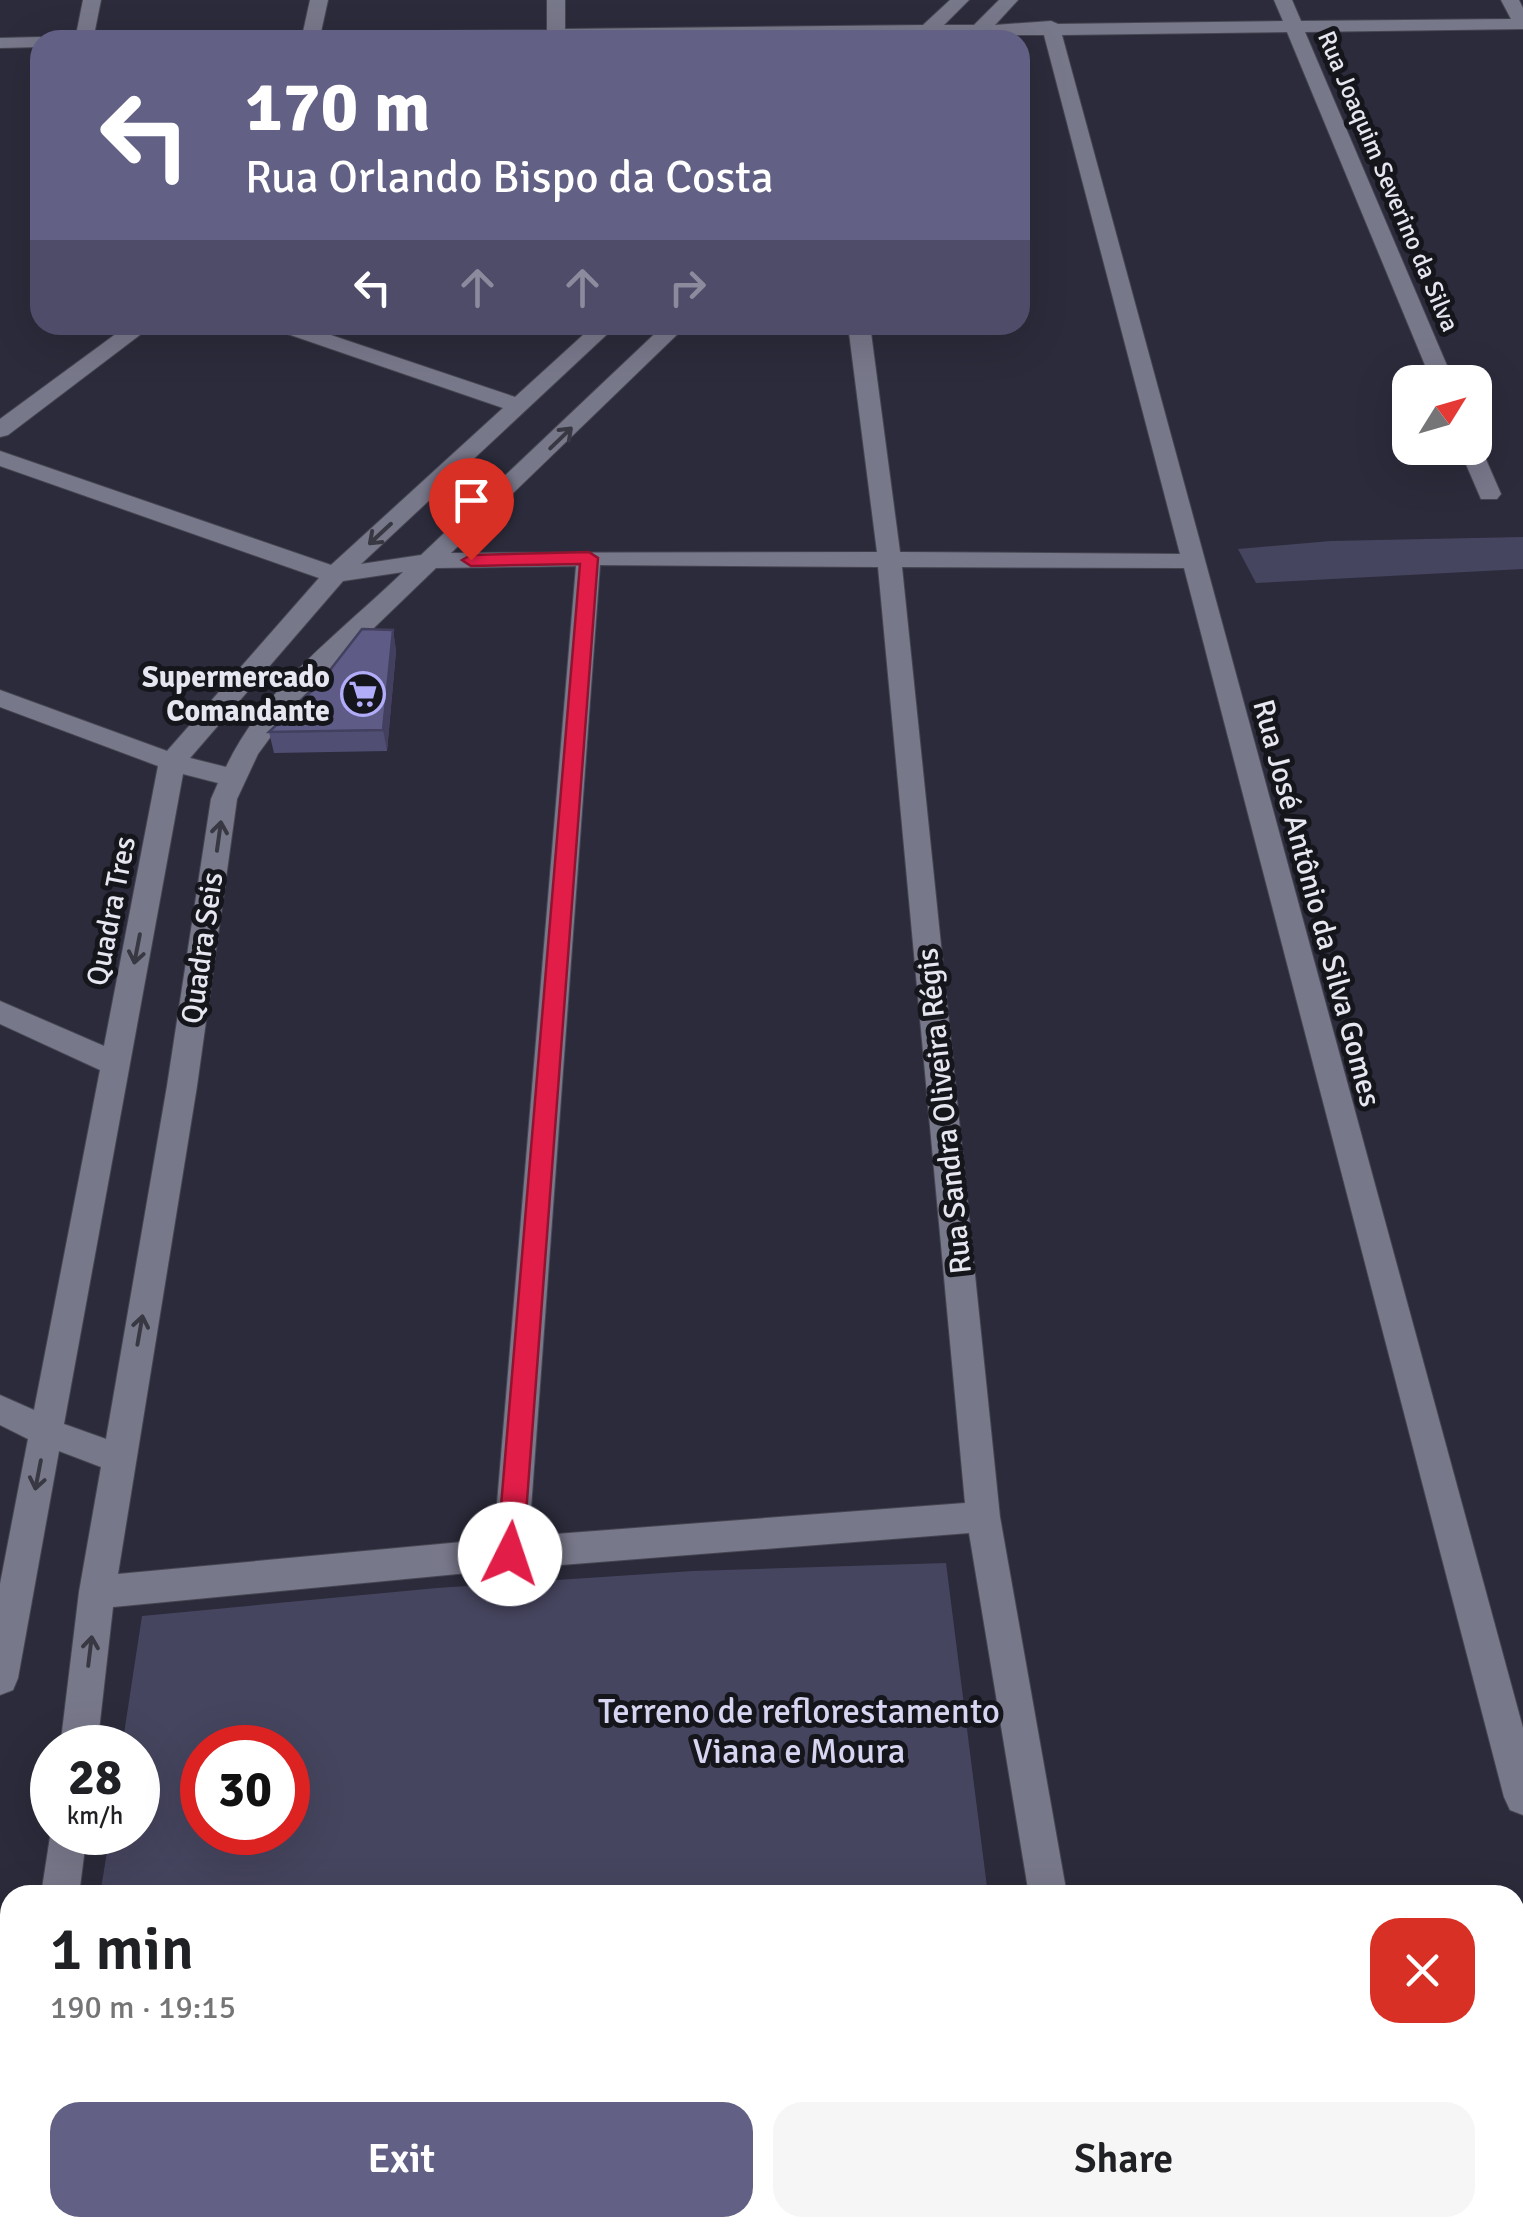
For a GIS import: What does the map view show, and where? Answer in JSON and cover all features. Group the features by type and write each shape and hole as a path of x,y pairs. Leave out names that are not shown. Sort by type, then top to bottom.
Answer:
{"street":[{"path":"86,30 92,0"},
{"path":"313,30 319,0"},
{"path":"556,0 556,30"},
{"path":"928,30 960,0"},
{"path":"980,30 1010,0"},
{"name":"Rua Joaquim Severino da Silva","path":"1284,0 1436,365"},
{"path":"1014,30 1051,26 1523,24 1510,0"},
{"path":"639,30 784,23 873,30"},
{"name":"Rua José Antônio da Silva Gomes","path":"1051,26 1523,1797"},
{"path":"0,44 30,42"},
{"path":"0,430 128,335"},
{"path":"310,335 520,406"},
{"name":"Quadra Tres","path":"0,1678 172,762 228,692 335,575 595,335"},
{"name":"Quadra Seis","path":"81,1725 118,1458 182,1086 224,800 246,751 285,698 432,562 666,335"},
{"name":"Rua Sandra Oliveira Régis","path":"860,335 889,557 983,1517 1046,1885"},
{"path":"0,458 335,575 432,562 589,558 1192,560"},
{"path":"1477,465 1490,494"},
{"path":"510,1554 589,558"},
{"path":"0,698 172,762 234,778"},
{"path":"0,1012 115,1064"},
{"path":"0,1408 47,1432 118,1458"},
{"path":"98,1592 510,1554 983,1517"},
{"path":"61,1885 65,1855"}],"green space":[{"path":"1523,537 1523,569 1256,583 1238,549 1331,541"},
{"name":"Terreno de reflorestamento Viana e Moura","path":"946,1563 987,1885 102,1885 106,1855 160,1855 160,1725 125,1725 142,1616 437,1588 693,1571"}],"building":[{"name":"Supermercado Comandante","path":"362,629 393,630 383,730 269,732 320,683"}],"place":[{"name":"Supermercado Comandante","path":"363,694"}],"route":[{"path":"471,560 589,558 510,1554"}]}
